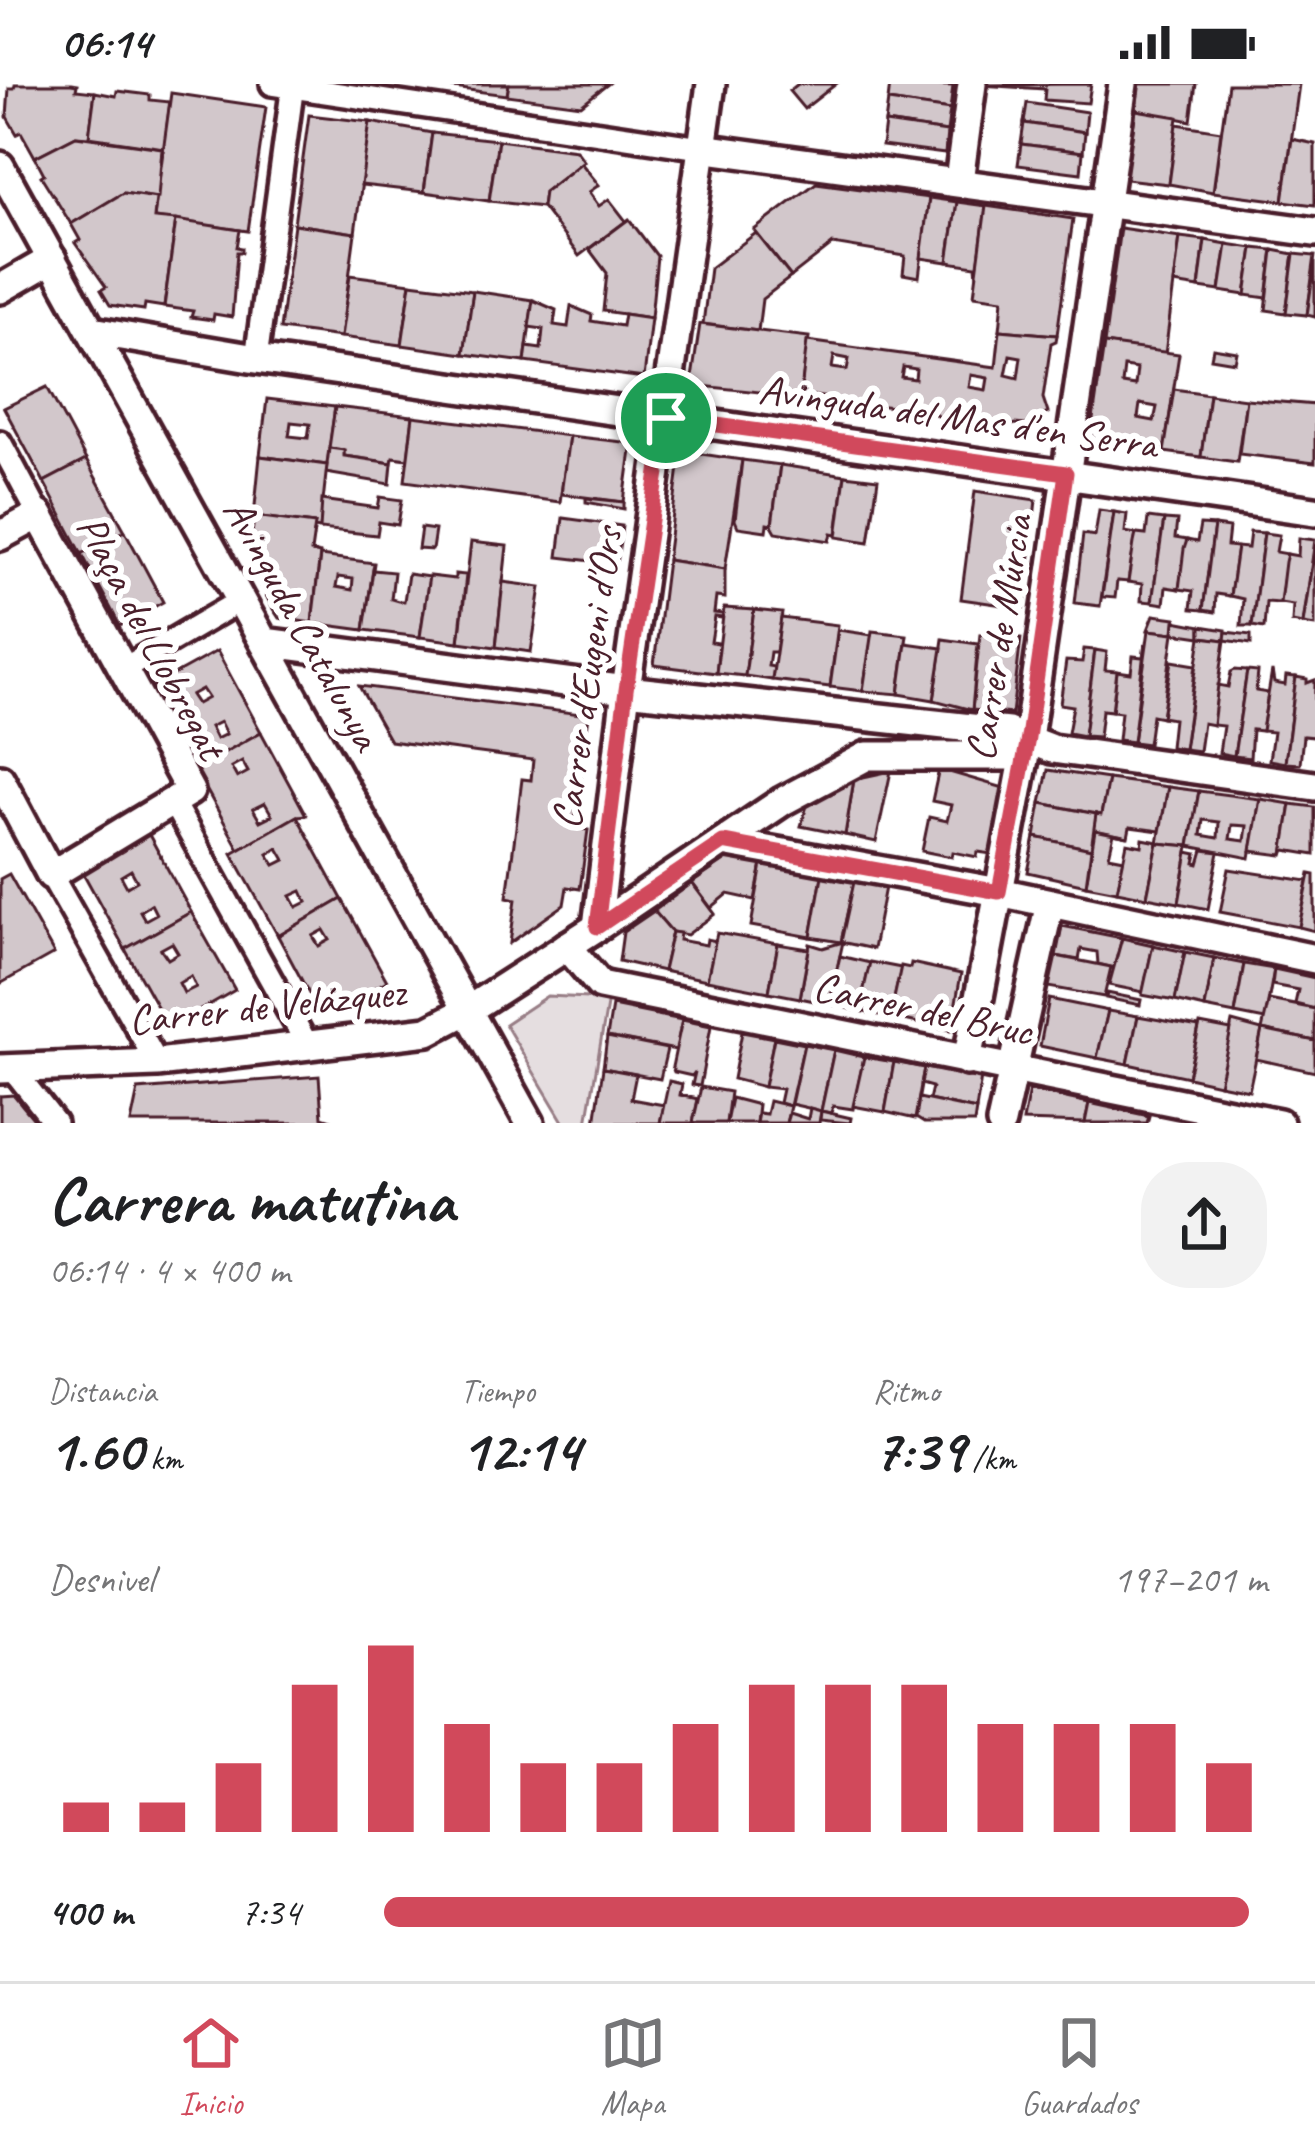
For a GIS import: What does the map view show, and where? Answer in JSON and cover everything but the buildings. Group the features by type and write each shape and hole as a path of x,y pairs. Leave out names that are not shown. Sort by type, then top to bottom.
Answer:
{"street":[{"name":"Carrer d'Eugeni d'Ors","path":"597,927 711,84"},
{"path":"959,182 972,84"},
{"name":"Carrer de Múrcia","path":"967,1061 1028,738 1124,84"},
{"path":"256,359 286,85 701,148 1315,232"},
{"name":"Avinguda Catalunya","path":"0,166 530,1123"},
{"path":"0,290 52,260"},
{"name":"Avinguda del Mas d'en Serra","path":"92,331 256,359 1315,511"},
{"path":"0,442 39,515"},
{"name":"Plaça del Llobregat","path":"0,536 39,515 190,791 51,875"},
{"path":"123,669 241,600"},
{"path":"263,642 1028,738 1052,749 1315,786"},
{"name":"Carrer de Velázquez","path":"4,1063 157,1063 428,1031 597,927 783,801 868,756 1010,756 1028,738"},
{"path":"0,778 157,1063"},
{"path":"172,801 308,1046"},
{"path":"723,842 999,892 1315,959"},
{"path":"1001,1123 1050,903"},
{"name":"Carrer del Bruc","path":"567,946 600,985 1280,1123"},
{"path":"4,1063 56,1123"}],"shaded area":[{"path":"547,996 608,999 587,1123 564,1123 505,1024"}],"route":[{"path":"666,418 1066,473 1028,738 999,892 723,842 597,927 666,418"}]}
